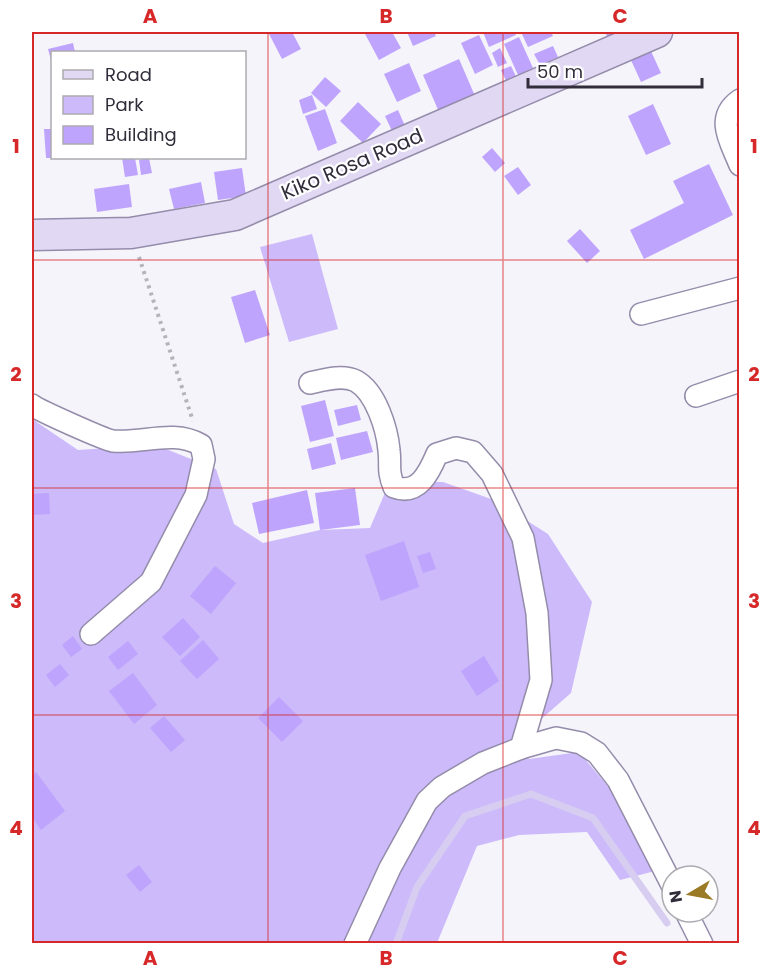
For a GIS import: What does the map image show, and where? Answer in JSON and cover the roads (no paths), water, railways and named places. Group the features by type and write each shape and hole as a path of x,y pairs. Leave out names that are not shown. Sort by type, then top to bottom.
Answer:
{"street":[{"name":"Kiko Rosa Road","path":"32,235 131,233 235,215 657,32"},
{"path":"733,106 725,122 740,165"},
{"path":"641,314 740,288"},
{"path":"310,383 332,378 355,380 372,397 378,407 389,451 388,473 394,487 402,490 413,488 428,477 437,454 456,448 473,452 492,474 523,538 537,613 541,680 521,748"},
{"path":"696,396 740,381"},
{"path":"32,405 112,441 173,437 191,439 201,445 204,459 196,495 151,582 91,634"},
{"path":"355,944 390,868 427,801 442,787 483,763 521,748 556,738 581,743 597,753 618,780 661,864"},
{"path":"692,924 702,944"}],"waterway":[{"path":"396,944 417,887 465,816 531,794 593,818 660,913"}]}
